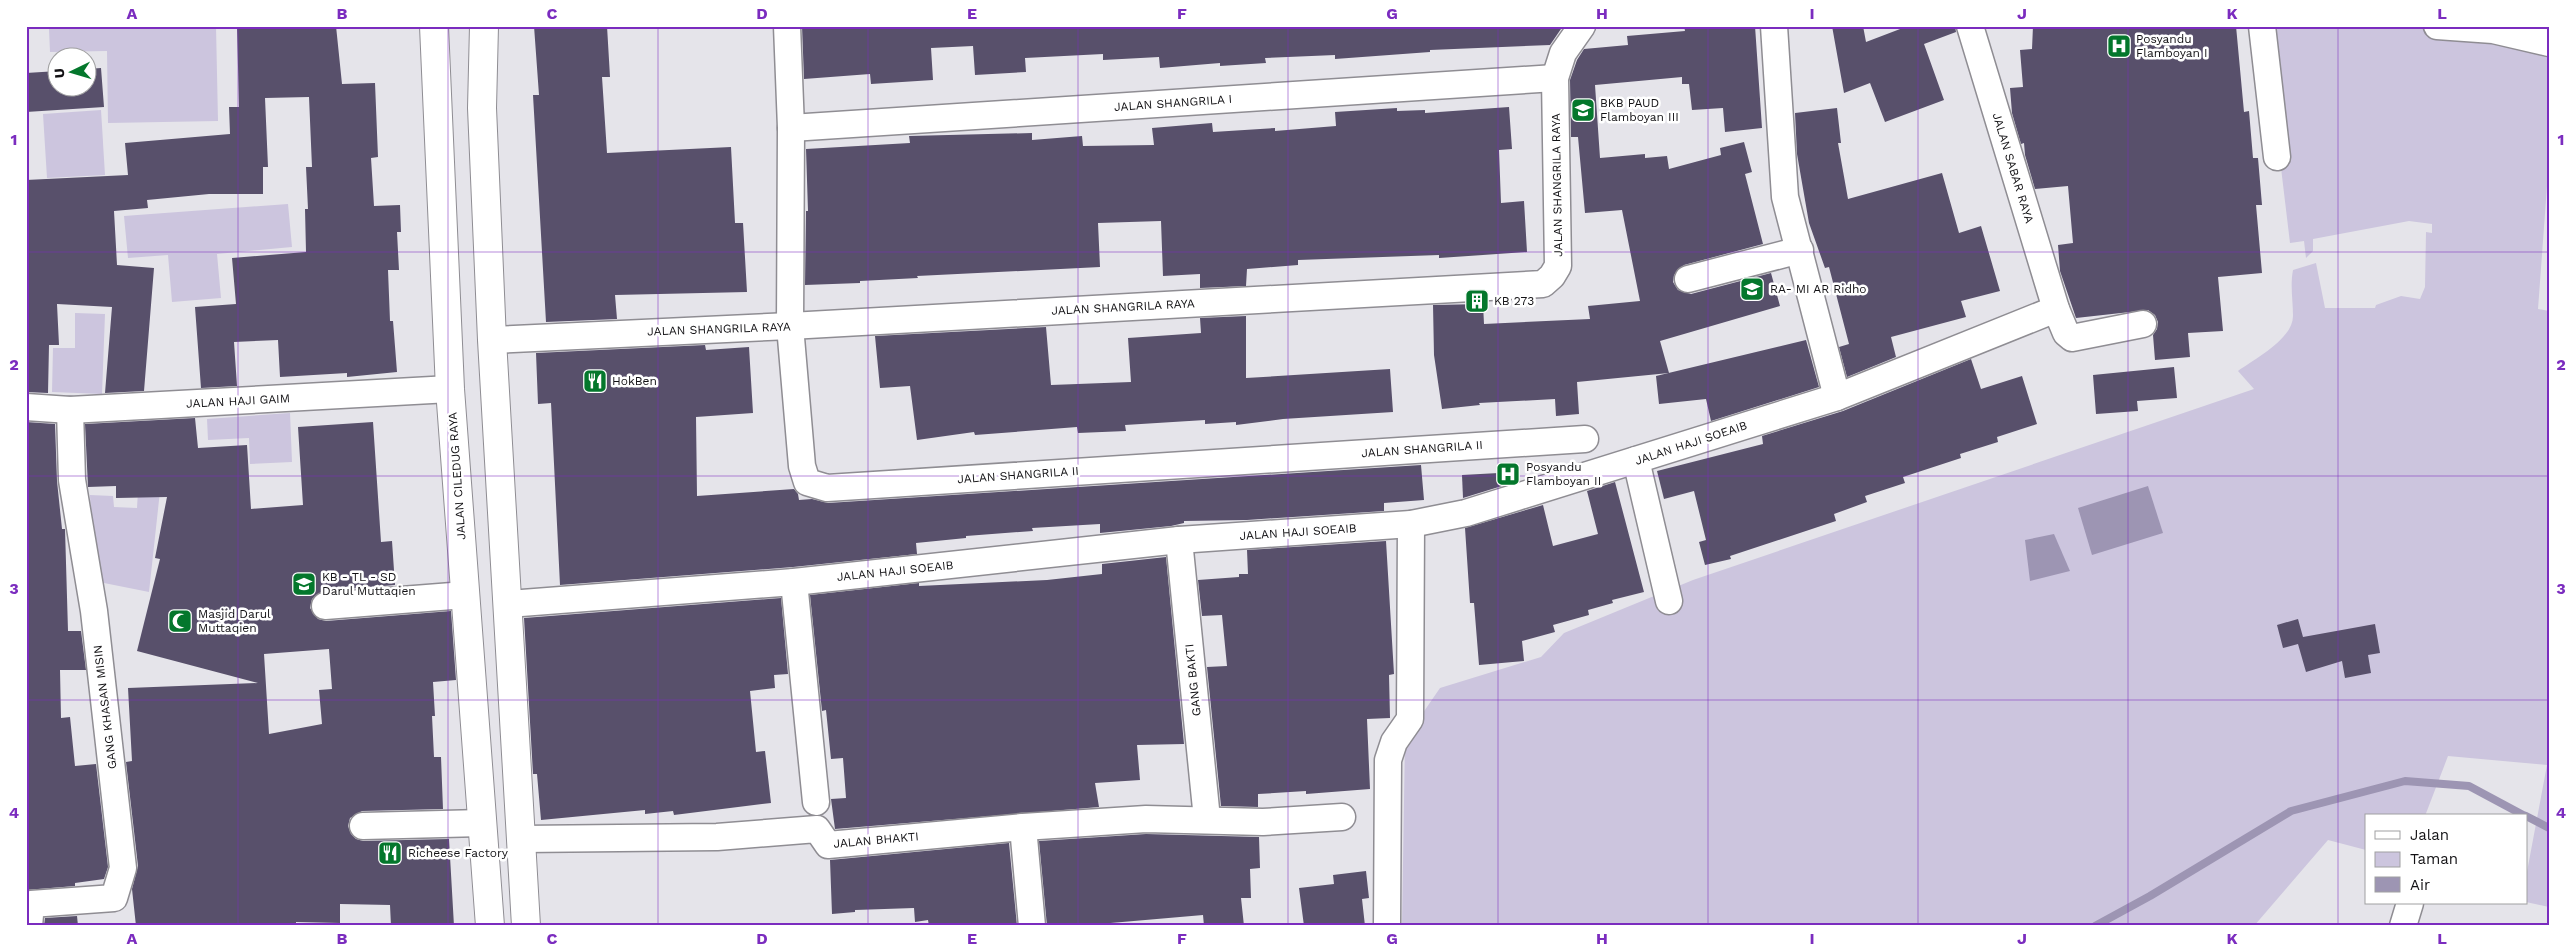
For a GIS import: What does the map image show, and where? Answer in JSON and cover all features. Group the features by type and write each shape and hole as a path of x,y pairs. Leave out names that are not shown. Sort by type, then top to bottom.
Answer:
{"main road":[{"name":"JALAN CILEDUG RAYA","path":"434,26 450,389 490,926"},
{"path":"484,26 482,108 492,340 526,926"}],"street":[{"name":"JALAN SHANGRILA II","path":"787,26 791,128 790,326 802,466 807,482 822,487 1585,439"},
{"path":"1555,78 1564,53 1582,26"},
{"path":"1774,26 1785,196 1837,397"},
{"name":"JALAN SABAR RAYA","path":"1970,26 2056,309 2066,333 2072,338 2143,324"},
{"path":"2262,26 2277,157"},
{"path":"2437,26 2493,30 2549,43"},
{"name":"JALAN SHANGRILA RAYA","path":"492,340 790,326 1543,284 1552,276 1558,266 1555,78"},
{"name":"JALAN SHANGRILA I","path":"791,128 1555,78"},
{"path":"1688,279 1800,250"},
{"name":"JALAN HAJI SOEAIB","path":"508,604 794,582 1179,540 1411,524 1466,514 1837,397 2056,309"},
{"name":"JALAN HAJI GAIM","path":"26,407 70,410 450,389"},
{"name":"GANG KHASAN MISIN","path":"29,912 39,902 111,899 116,896 123,868 94,611 72,480 70,410"},
{"path":"1636,460 1669,601"},
{"path":"1387,926 1388,760 1394,742 1410,719 1411,524"},
{"name":"GANG BAKTI","path":"1179,540 1208,819"},
{"path":"794,582 816,802"},
{"path":"325,606 465,595"},
{"name":"JALAN BHAKTI","path":"522,839 717,837 817,829 828,845 1023,827 1146,819 1208,819 1263,822 1342,817"},
{"path":"363,826 482,823"},
{"path":"1023,827 1032,926"},
{"path":"2403,926 2410,904"}],"green space":[{"path":"102,26 216,26 218,121 108,123 107,51 98,51 98,48 50,48 49,29"},
{"path":"2264,26 2408,26 2467,30 2549,45 2549,159 2538,309 2549,311 2549,907 2528,902 2528,866 2547,765 2448,756 2426,814 2365,814 2365,850 2328,840 2254,926 1402,926 1405,739 1440,688 1541,657 1564,633 1693,580 2254,389 2238,371 2272,348 2287,333 2293,316 2293,270 2316,263 2325,308 2375,308 2376,305 2401,296 2420,299 2425,287 2426,232 2432,233 2432,224 2409,221 2313,239 2313,251 2306,258 2304,241 2290,243"},
{"path":"101,110 105,175 47,178 43,114"},
{"path":"288,204 292,247 217,254 221,298 172,302 168,255 128,258 124,216"},
{"path":"75,313 105,314 102,394 52,392 53,348 75,348"},
{"path":"290,413 292,462 250,464 249,438 208,440 207,419"},
{"path":"138,491 160,491 149,592 94,581 90,495 113,496 114,507 137,508"}],"water":[{"path":"2148,486 2163,533 2092,555 2078,508"},
{"path":"2054,534 2070,571 2030,581 2025,540"}],"building":[{"path":"237,26 336,26 342,84 375,83 378,157 371,158 374,206 400,205 401,232 397,232 399,270 388,270 390,321 393,321 397,372 347,377 347,373 280,377 278,340 234,342 237,386 201,388 195,307 236,304 232,258 306,252 305,209 308,209 306,167 312,167 309,97 265,98 268,167 263,167 263,194 209,194 147,200 148,208 114,211 117,265 154,268 144,391 105,393 112,307 57,304 59,345 49,345 48,393 26,392 26,180 128,175 125,143 230,134 229,107 239,107"},
{"path":"534,26 607,26 610,77 602,77 607,153 731,147 735,223 743,223 747,292 615,295 617,319 546,322 533,95 539,95"},
{"path":"802,26 1563,26 1550,45 1430,50 1430,52 1335,59 1335,55 1265,58 1266,63 1220,66 1220,63 1160,68 1159,57 1103,60 1103,54 1025,58 1026,72 975,75 973,46 931,48 933,80 871,84 870,74 804,79"},
{"path":"1684,26 1755,26 1762,128 1725,132 1723,108 1692,110 1689,84 1682,84 1682,77 1595,85 1600,158 1645,154 1645,158 1667,156 1669,169 1721,155 1720,148 1744,142 1752,172 1745,174 1763,244 1684,265 1674,275 1673,282 1678,290 1691,294 1771,273 1780,306 1660,341 1669,373 1577,382 1579,414 1556,416 1555,399 1479,403 1480,405 1442,409 1434,355 1433,305 1483,304 1484,324 1590,319 1588,306 1640,301 1622,210 1585,213 1578,137 1571,137 1570,80 1577,60 1584,49 1628,45 1627,36 1685,31"},
{"path":"1832,26 1863,26 1866,42 1908,26 1955,26 1956,32 1924,44 1944,100 1885,122 1870,83 1844,93"},
{"path":"2033,26 2236,26 2244,112 2249,111 2253,158 2258,158 2262,205 2256,205 2262,273 2218,277 2223,331 2188,333 2190,357 2155,360 2153,335 2157,329 2158,322 2155,315 2148,310 2076,318 2060,271 2058,245 2073,243 2068,186 2035,189 2025,155 2024,143 2021,144 2012,113 2010,88 2023,87 2020,50 2032,49"},
{"path":"98,68 101,68 104,107 26,112 26,73 48,72 48,98 98,98"},
{"path":"1509,107 1512,149 1499,150 1501,203 1524,201 1527,252 1439,258 1439,255 1298,260 1298,265 1247,269 1246,286 1200,288 1200,274 1163,276 1161,221 1098,223 1100,267 917,276 918,278 860,281 860,283 805,285 806,211 808,211 806,149 910,143 909,136 1032,133 1032,140 1082,136 1083,146 1154,145 1152,128 1212,123 1213,132 1275,128 1275,131 1336,126 1335,112 1397,108 1397,111 1425,110 1425,113"},
{"path":"1837,108 1841,143 1838,143 1848,199 1942,173 1959,233 1981,226 2000,291 1961,301 1966,317 1891,337 1896,357 1847,377 1839,347 1849,344 1829,267 1825,268 1809,223 1797,154 1795,113"},
{"path":"1246,316 1246,378 1390,369 1393,412 1283,419 1236,425 1236,422 1205,424 1205,420 1125,425 1126,431 1078,433 1077,427 975,435 974,432 917,440 910,386 880,388 875,336 1046,327 1051,385 1131,382 1128,338 1201,333 1200,318"},
{"path":"1806,340 1819,387 1711,421 1706,399 1659,404 1656,376"},
{"path":"705,345 706,350 749,347 753,413 696,417 697,496 794,489 798,494 799,500 812,499 828,503 1421,465 1424,500 1384,503 1384,511 1247,520 1184,521 1184,523 1171,526 1100,533 1100,524 1032,528 1033,531 966,536 966,538 916,543 917,554 793,567 560,585 551,403 538,404 536,353"},
{"path":"1971,359 1981,389 2022,376 2037,424 1997,437 1998,442 1960,454 1961,458 1903,477 1905,483 1865,496 1867,502 1834,514 1836,521 1730,556 1731,559 1705,565 1699,542 1706,540 1694,491 1664,499 1657,471 1763,444 1762,436 1843,411"},
{"path":"2174,367 2177,398 2137,401 2138,411 2096,414 2093,375"},
{"path":"195,418 198,448 247,445 251,509 303,505 298,427 373,422 381,542 392,541 395,585 323,591 312,599 310,608 318,619 326,621 451,611 456,680 433,682 435,716 432,716 434,757 441,757 443,809 362,811 350,818 348,826 351,834 356,839 363,841 449,839 454,926 391,926 390,905 340,904 340,923 296,922 296,926 136,926 132,889 138,866 126,762 132,761 128,688 258,683 137,651 160,559 155,558 167,497 116,498 116,486 88,487 85,424","holes":["329,649 332,689 319,690 322,724 269,734 264,654"]},
{"path":"26,422 55,424 57,481 62,529 65,529 68,631 81,631 86,670 60,670 61,718 70,717 75,766 96,764 108,867 104,879 75,883 75,886 26,890"},
{"path":"1517,472 1518,481 1463,498 1462,475"},
{"path":"1615,482 1644,592 1612,600 1613,603 1588,610 1589,615 1553,625 1555,632 1522,641 1524,661 1479,665 1474,603 1470,603 1465,528 1543,505 1553,546 1598,534 1587,491"},
{"path":"1386,541 1394,674 1389,675 1390,718 1367,719 1370,789 1306,794 1306,791 1258,794 1258,807 1221,806 1207,667 1227,666 1222,615 1202,616 1198,580 1239,577 1239,574 1248,574 1247,550"},
{"path":"1166,557 1184,744 1137,745 1140,780 1095,783 1099,807 835,829 831,799 846,798 843,758 831,759 826,710 822,711 810,595 919,583 919,586 1047,580 1102,574 1102,564"},
{"path":"781,598 788,674 774,675 775,688 750,691 756,752 765,751 771,803 674,815 673,811 645,814 645,810 541,820 537,774 533,774 524,618"},
{"path":"2298,619 2303,637 2375,624 2380,653 2368,655 2371,673 2345,678 2342,661 2306,672 2298,644 2283,648 2277,625"},
{"path":"1146,834 1259,837 1260,868 1250,869 1251,898 1241,898 1244,926 1204,926 1203,915 1076,926 1047,926 1039,841"},
{"path":"1009,843 1017,926 929,926 928,920 915,922 914,908 855,910 855,912 832,914 830,860"},
{"path":"1366,871 1369,898 1362,899 1365,926 1304,926 1299,888 1334,884 1333,875"},
{"path":"77,916 78,926 44,926 45,918"}],"waterway":[{"path":"2095,926 2150,896 2291,811 2405,781 2469,786 2521,814"},
{"path":"2528,817 2549,828"}],"place":[{"name":"Posyandu Flamboyan I","path":"2119,46"},
{"name":"BKB PAUD Flamboyan III","path":"1583,110"},
{"name":"RA- MI AR Ridho","path":"1752,289"},
{"name":"KB 273","path":"1477,301"},
{"name":"HokBen","path":"595,381"},
{"name":"Posyandu Flamboyan II","path":"1508,474"},
{"name":"KB - TL - SD Darul Muttaqien","path":"304,584"},
{"name":"Masjid Darul Muttaqien","path":"180,621"},
{"name":"Richeese Factory","path":"390,853"}]}
